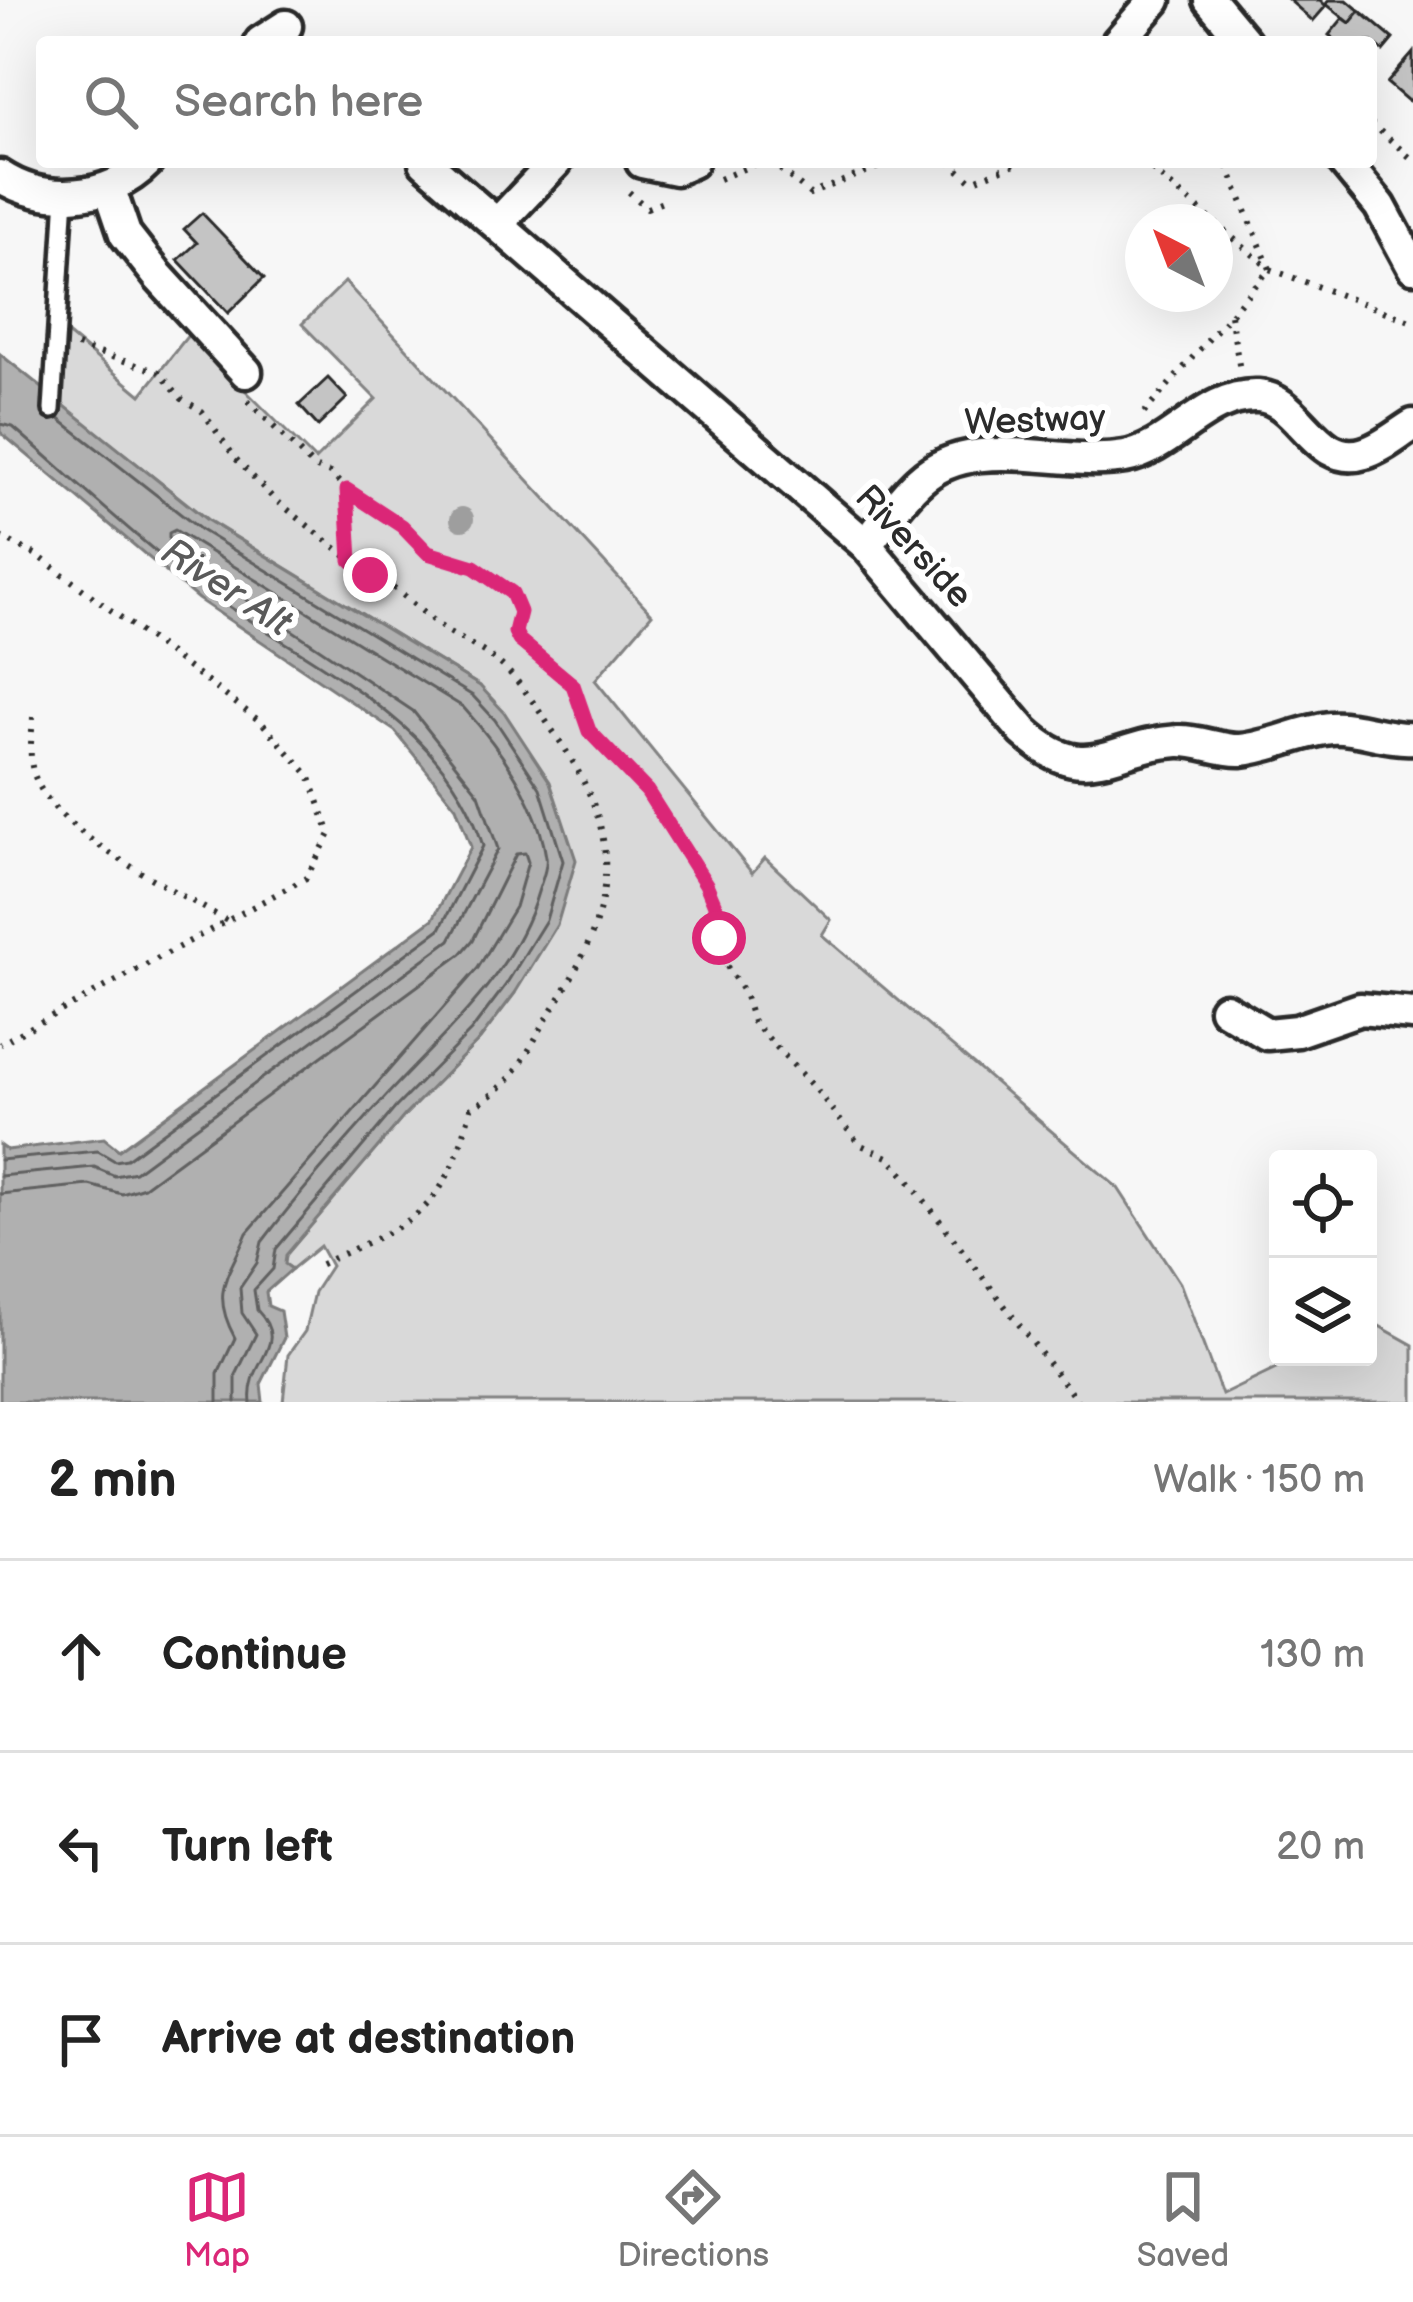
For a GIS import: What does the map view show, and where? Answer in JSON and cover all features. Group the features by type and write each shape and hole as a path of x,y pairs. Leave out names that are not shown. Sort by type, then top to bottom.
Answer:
{"street":[{"path":"1123,36 1155,0"},
{"path":"1210,0 1240,36"},
{"path":"0,176 40,195 65,195 109,187 138,168"},
{"name":"Riverside","path":"432,168 866,544 1046,752 1073,762 1091,762 1182,740 1233,750 1265,747 1331,728 1413,738"},
{"path":"498,223 550,168"},
{"path":"1349,168 1380,206 1412,262"},
{"path":"109,187 125,234 158,277 247,372"},
{"path":"1246,397 1270,398 1328,448 1349,456 1368,453 1413,425"},
{"name":"Westway","path":"866,544 920,480 967,456 1127,457 1222,402 1246,397"},
{"path":"1226,1010 1267,1034 1298,1031 1360,1009 1413,1014"}],"lane":[{"path":"52,410 65,195"}],"path":[{"path":"1377,129 1413,160"},
{"path":"778,168 810,194 876,168"},
{"path":"956,168 972,182 1006,168"},
{"path":"1150,168 1193,204"},
{"path":"1228,168 1270,269"},
{"path":"1233,237 1270,269 1413,322"},
{"path":"1106,457 1270,269"},
{"path":"1230,315 1246,397"},
{"path":"56,338 159,372 182,399 202,411 236,459 272,496 415,608 499,662 586,784 601,823 606,884 596,931 518,1072 498,1093 471,1108 451,1171 431,1205 402,1227 319,1265"},
{"path":"247,372 240,393 302,457 402,526 428,553 474,567 512,593 520,612 515,632 519,640 573,685 589,731 647,791 706,884 717,910 726,965 744,993 754,1022 859,1144 888,1157 908,1179 1078,1402"},
{"path":"347,490 351,560"},
{"path":"0,537 37,554 261,722 309,775 330,834 306,878 0,1044"},
{"path":"33,717 34,774 62,813 106,848 227,921"}],"shaded area":[{"path":"345,282 652,614 595,680 752,873 765,858 831,920 822,935 1118,1188 1180,1283 1222,1395 1282,1366 1377,1366 1377,1325 1413,1345 1413,1402 283,1402 288,1355 305,1331 314,1292 331,1266 320,1246 292,1269 284,1264 286,1255 405,1115 480,1039 515,993 480,686 208,520 62,405 64,331 141,395 189,334 315,460 376,399 302,324"}],"water":[{"name":"River Alt","path":"0,354 207,520 480,686 504,712 550,782 576,860 557,925 515,993 480,1039 405,1115 286,1255 285,1264 292,1269 266,1292 268,1306 280,1311 284,1338 261,1384 263,1402 0,1402 0,1145 7,1150 104,1138 119,1150 433,919 471,847 456,807 395,731 198,599 0,432"}],"building":[{"path":"1289,0 1320,0 1326,6 1313,21"},
{"path":"1347,0 1360,11 1350,23 1326,4"},
{"path":"1360,11 1393,39 1383,51 1377,46 1377,36 1329,35 1343,18 1350,23"},
{"path":"1413,53 1413,96 1408,101 1387,83"},
{"path":"202,213 264,278 228,313 178,260 197,243 184,229"},
{"path":"328,378 347,398 318,426 299,405"}],"route":[{"path":"370,575 351,560 347,490 402,526 428,553 474,567 512,593 520,612 515,632 519,640 573,685 589,731 647,791 706,884 717,910 719,938"}]}
